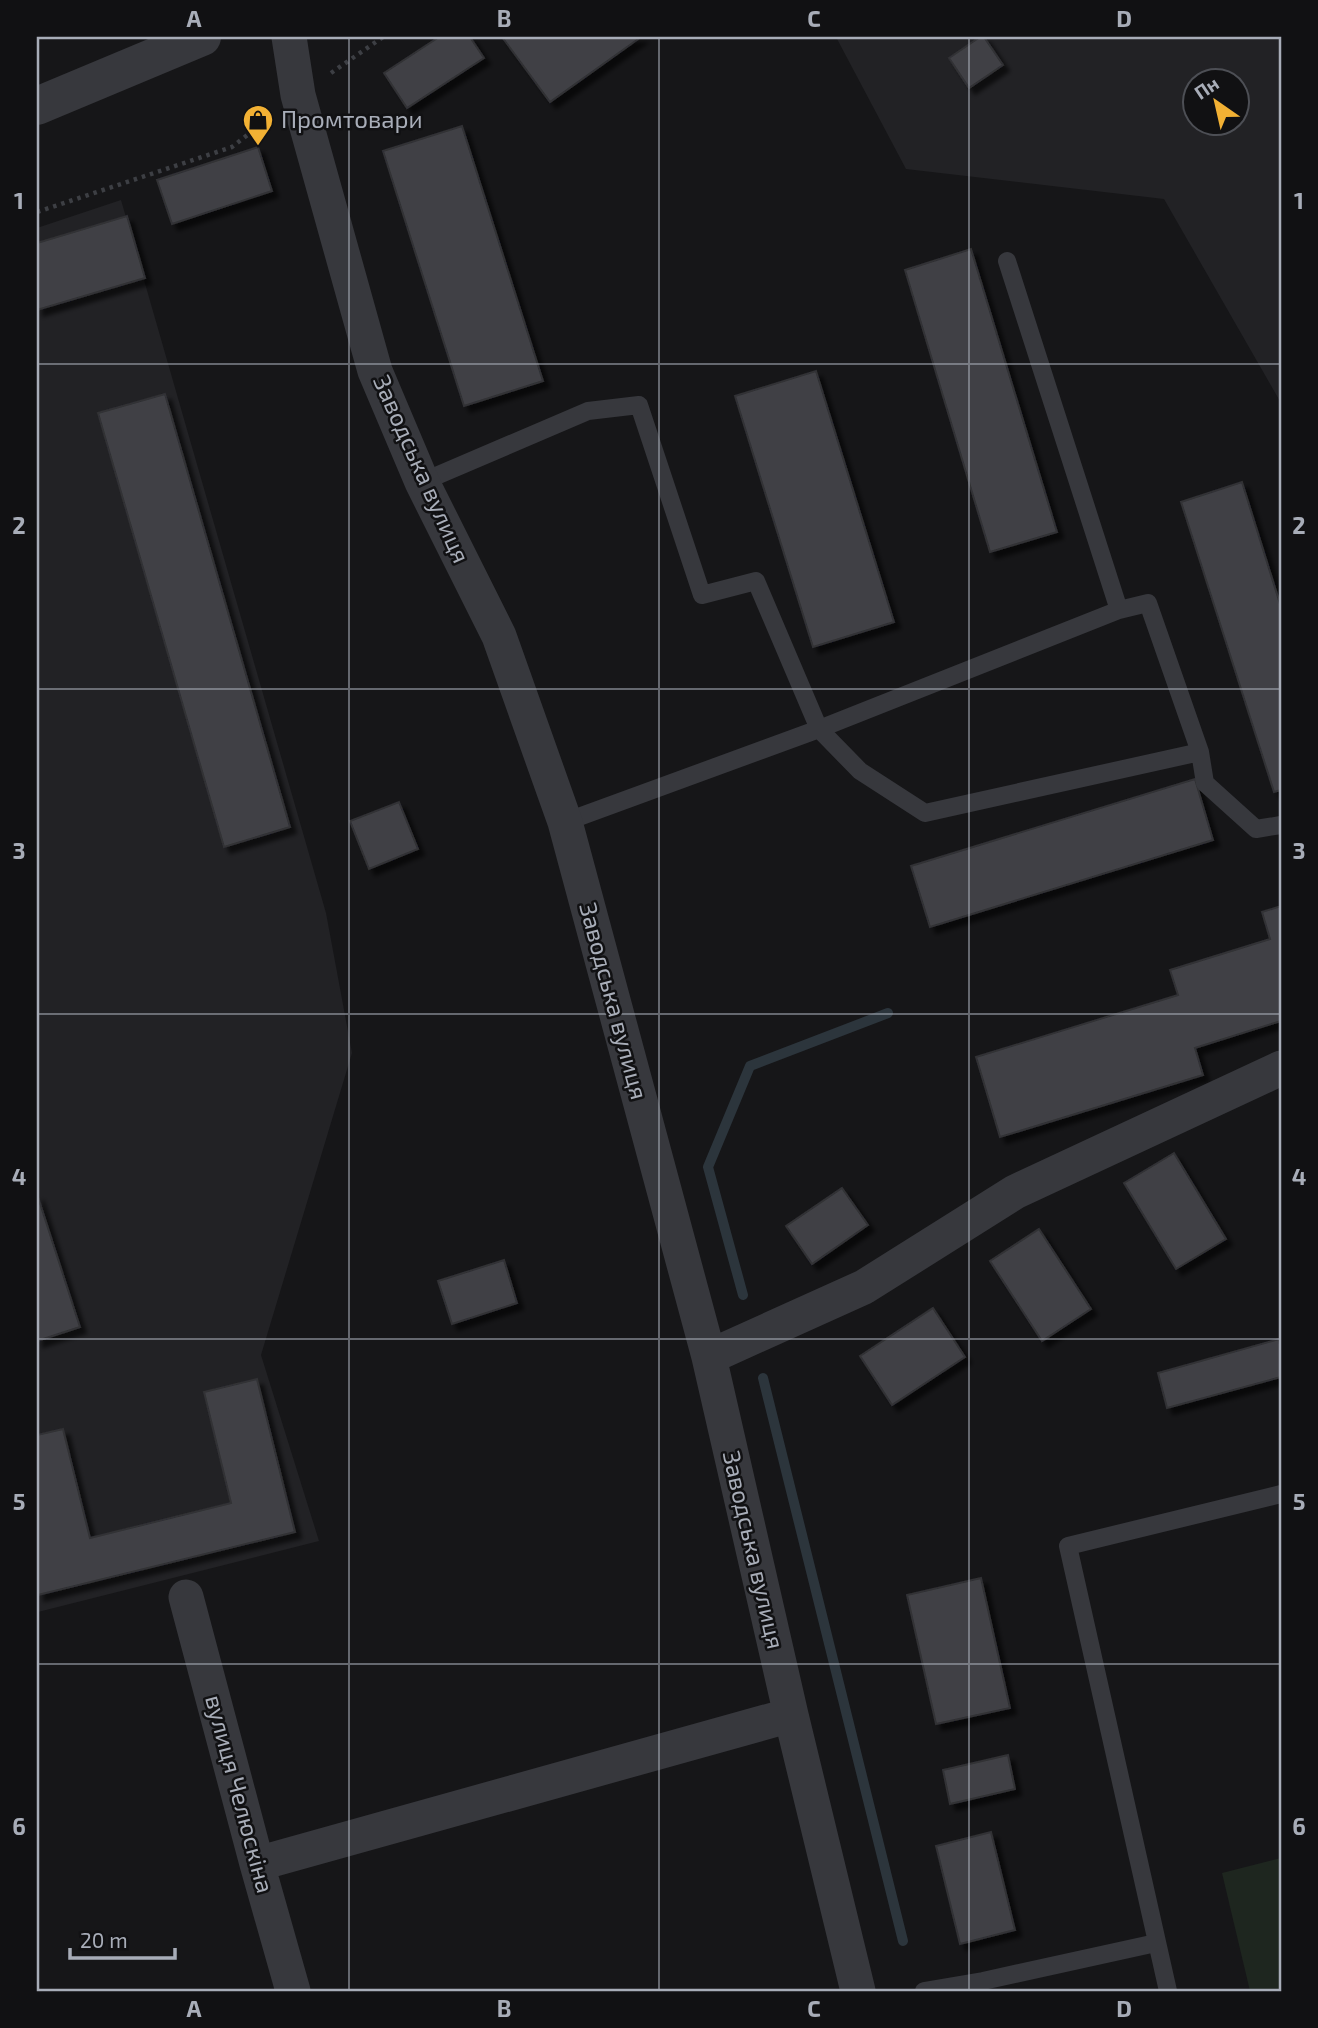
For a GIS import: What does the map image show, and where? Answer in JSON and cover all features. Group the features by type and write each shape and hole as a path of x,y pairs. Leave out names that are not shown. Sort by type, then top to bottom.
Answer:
{"street":[{"path":"37,106 202,37"},
{"name":"Заводська вулиця","path":"289,37 298,95 375,371 422,481 499,636 565,822 709,1357 858,1991"},
{"path":"709,1357 864,1287 1015,1192 1281,1068"},
{"name":"вулиця Челюскіна","path":"186,1597 293,1991"},
{"path":"257,1864 791,1715"}],"lane":[{"path":"1007,261 1119,610"},
{"path":"422,481 588,411 639,405 702,595 756,581 819,729 860,771 925,813 1200,752"},
{"path":"565,822 819,729 1119,610 1149,603 1200,752 1205,783 1256,829 1281,825"},
{"path":"1168,1991 1068,1546 1281,1494"},
{"path":"924,1991 984,1982 1156,1943"}],"path":[{"path":"37,212 232,147 298,95 383,37"}],"shaded area":[{"path":"836,37 1281,37 1281,403 1164,199 906,169"},
{"path":"121,200 326,913 352,1053 261,1355 319,1541 38,1612 37,228"},
{"path":"1281,1858 1281,1991 1250,1991 1222,1873"}],"building":[{"path":"439,37 470,37 484,58 407,108 384,73"},
{"path":"502,37 641,37 550,102"},
{"path":"984,37 1003,65 969,88 949,58"},
{"path":"462,126 543,381 464,406 383,151"},
{"path":"258,147 272,191 172,224 157,180"},
{"path":"127,216 145,278 37,310 37,243"},
{"path":"971,249 1057,532 990,552 905,270"},
{"path":"816,371 894,622 813,647 735,396"},
{"path":"165,394 290,827 224,847 98,413"},
{"path":"1242,482 1281,607 1281,790 1274,792 1181,502"},
{"path":"1195,779 1213,840 930,927 911,866"},
{"path":"399,802 418,849 369,869 350,821"},
{"path":"1281,906 1281,1021 1195,1048 1203,1075 1000,1137 976,1057 1178,995 1170,970 1270,939 1262,912"},
{"path":"1174,1153 1226,1239 1176,1269 1124,1183"},
{"path":"842,1188 868,1225 812,1264 786,1226"},
{"path":"37,1194 80,1327 37,1341"},
{"path":"1039,1229 1091,1309 1042,1341 990,1261"},
{"path":"504,1260 517,1303 452,1324 438,1281"},
{"path":"933,1308 965,1357 892,1405 860,1356"},
{"path":"1279,1339 1281,1377 1167,1408 1158,1373"},
{"path":"257,1379 295,1532 38,1595 37,1435 63,1429 90,1538 231,1503 204,1392"},
{"path":"981,1578 1010,1708 936,1724 907,1595"},
{"path":"1008,1755 1015,1789 950,1804 943,1770"},
{"path":"991,1832 1015,1930 960,1944 936,1846"}],"waterway":[{"path":"743,1295 708,1167 750,1066 888,1013"},
{"path":"763,1378 903,1941"}],"place":[{"name":"Промтовари","path":"258,147"}]}
